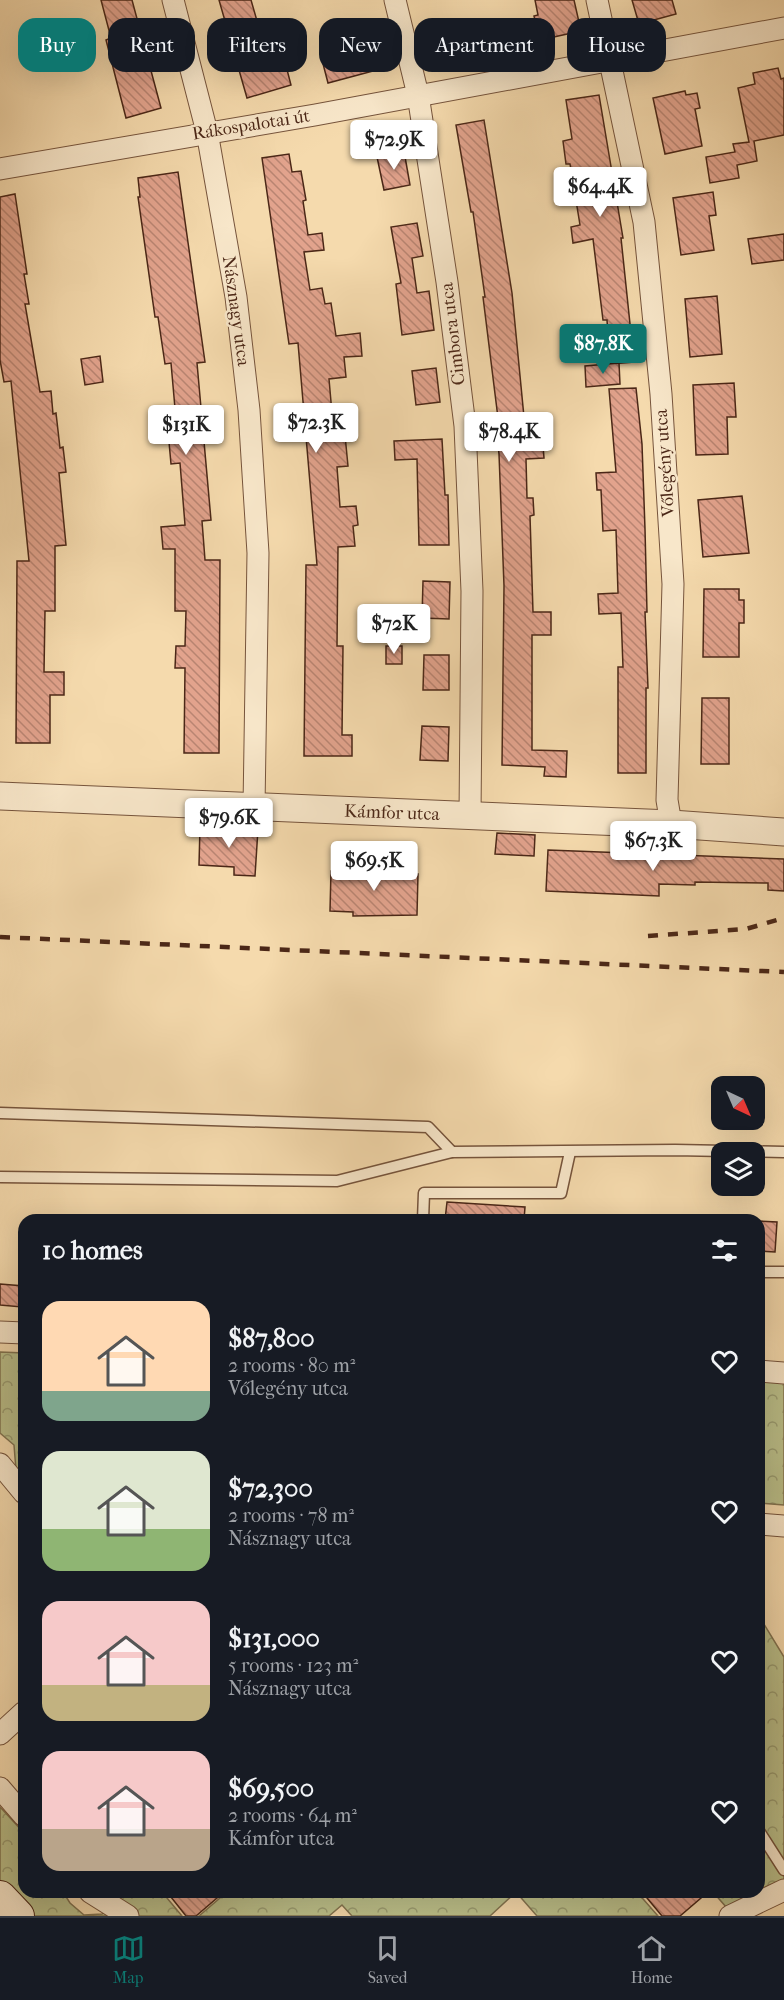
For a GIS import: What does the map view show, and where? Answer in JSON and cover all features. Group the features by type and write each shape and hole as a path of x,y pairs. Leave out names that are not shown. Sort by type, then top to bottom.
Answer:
{"main road":[{"path":"0,1897 18,1916"}],"street":[{"name":"Násznagy utca","path":"173,0 207,132 236,297 249,410 258,553 254,807"},
{"name":"Cimbora utca","path":"395,0 418,95 447,282 465,426 472,591 470,816"},
{"name":"Vőlegény utca","path":"597,0 601,18"},
{"name":"Rákospalotai út","path":"666,50 784,28"},
{"name":"Rákospalotai út","path":"0,169 315,115 567,68"},
{"name":"Vőlegény utca","path":"613,72 644,222 661,394 672,584 667,800 671,824"},
{"name":"Kámfor utca","path":"0,796 671,824 784,832"},
{"path":"0,1332 18,1333"},
{"path":"765,1371 784,1373"},
{"path":"0,1464 18,1486"},
{"path":"765,1524 784,1526"},
{"path":"0,1734 18,1718"},
{"path":"0,1788 18,1809"},
{"path":"730,1916 784,1890"},
{"path":"100,1898 128,1916"}],"lane":[{"path":"0,1113 428,1126 452,1152"},
{"path":"0,1177 337,1181 452,1152 675,1150 784,1152"},
{"path":"423,1214 424,1193 561,1193 570,1152"},
{"path":"765,1272 784,1272"},
{"path":"765,1840 784,1870"}],"green space":[{"path":"0,1352 18,1353 18,1472 14,1445 0,1433"},
{"path":"765,1371 784,1373 784,1505 765,1503"},
{"path":"765,1626 784,1657 784,1881 765,1890"},
{"path":"0,1807 18,1826 18,1898 67,1898 84,1915 102,1914 116,1903 112,1898 167,1898 182,1916 32,1916 0,1885"},
{"path":"220,1898 510,1898 490,1916 352,1916 342,1905 329,1916 199,1916"},
{"path":"521,1898 642,1898 658,1916 537,1916"},
{"path":"718,1898 748,1898 727,1908"}],"building":[{"path":"101,0 132,0 137,18 108,18 108,27"},
{"path":"219,0 251,0 256,18 224,18"},
{"path":"535,0 574,0 578,18 567,18 567,34 555,37 555,18 534,18 534,16 538,15"},
{"path":"632,0 672,0 676,14 661,18 637,18"},
{"path":"778,68 781,79 784,78 784,135 754,141 757,161 737,165 739,178 710,183 706,157 735,152 733,144 749,142 738,88 755,84 753,73"},
{"path":"114,72 151,72 161,108 126,118"},
{"path":"240,72 288,72 291,85 247,98"},
{"path":"325,72 369,72 328,83"},
{"path":"685,91 686,95 697,93 700,108 695,109 702,146 665,154 653,98"},
{"path":"599,95 623,238 621,238 634,362 610,364 607,320 603,320 593,239 573,243 571,227 580,225 570,164 566,164 563,141 572,139 566,100"},
{"path":"484,120 512,293 524,417 532,416 533,422 541,421 544,458 526,459 527,498 533,498 534,515 530,516 533,612 551,612 551,635 532,635 532,750 567,751 566,777 544,776 545,767 502,765 504,586 499,454 495,419 498,418 473,212 471,212 456,125"},
{"path":"404,151 410,185 384,190 377,157"},
{"path":"289,154 292,172 301,171 306,200 303,201 308,235 322,233 324,250 304,252 310,290 322,288 325,304 331,303 336,336 360,333 362,356 344,357 346,377 329,379 334,436 345,435 348,466 337,467 340,507 356,506 358,525 353,526 355,546 338,547 337,646 343,646 342,735 352,735 352,756 304,756 306,565 317,565 298,343 289,344 262,158"},
{"path":"178,172 205,362 197,363 211,520 202,521 205,560 220,560 219,753 184,753 185,668 175,668 176,646 185,646 186,611 175,611 175,549 163,549 161,527 185,525 180,463 171,464 168,431 177,431 171,363 165,364 158,317 155,317 138,197 140,197 138,178"},
{"path":"713,192 716,215 709,216 714,250 681,255 673,198"},
{"path":"15,194 27,274 24,274 29,304 25,304 40,392 51,391 53,414 56,413 60,448 63,447 66,472 59,473 66,545 55,546 55,611 45,611 44,672 64,672 64,695 50,695 50,743 16,743 17,561 29,561 11,381 4,382 0,360 0,197"},
{"path":"417,223 423,256 412,258 417,293 429,291 434,330 402,335 396,284 401,283 391,227"},
{"path":"784,234 784,260 752,264 748,239"},
{"path":"717,296 722,354 690,357 685,299"},
{"path":"100,356 103,382 85,385 81,359"},
{"path":"619,363 620,384 586,387 585,366"},
{"path":"436,368 440,402 416,405 412,371"},
{"path":"734,383 736,417 727,417 728,454 696,455 693,385"},
{"path":"636,388 642,444 645,529 648,688 646,688 646,773 618,773 618,667 623,667 621,613 599,614 598,594 618,593 616,530 603,531 601,490 597,490 596,473 616,472 609,389"},
{"path":"442,439 445,495 448,495 449,545 419,545 417,459 395,460 394,441"},
{"path":"742,496 749,553 703,557 698,500"},
{"path":"423,581 450,582 449,619 422,618"},
{"path":"704,589 739,589 739,600 744,600 744,623 739,623 739,657 703,657"},
{"path":"386,646 402,646 402,664 386,664"},
{"path":"424,655 449,655 449,690 423,690"},
{"path":"702,698 729,698 729,764 701,764"},
{"path":"422,726 449,727 448,761 420,760"},
{"path":"200,827 258,829 255,876 234,875 234,867 199,865"},
{"path":"497,833 535,835 534,856 495,854"},
{"path":"548,850 784,859 784,891 768,890 768,883 695,882 695,885 659,884 659,896 546,891"},
{"path":"358,867 393,867 393,873 418,874 417,915 353,916 353,912 330,911 331,871 357,872"},
{"path":"447,1202 525,1207 524,1214 446,1214"},
{"path":"765,1221 777,1222 775,1252 765,1251"},
{"path":"0,1284 18,1286 18,1307 0,1305"},
{"path":"172,1898 217,1898 196,1916 186,1916"},
{"path":"647,1898 701,1898 680,1916 662,1916"}],"railway":[{"path":"648,936 746,929 784,918"},
{"path":"0,937 784,972"}]}
